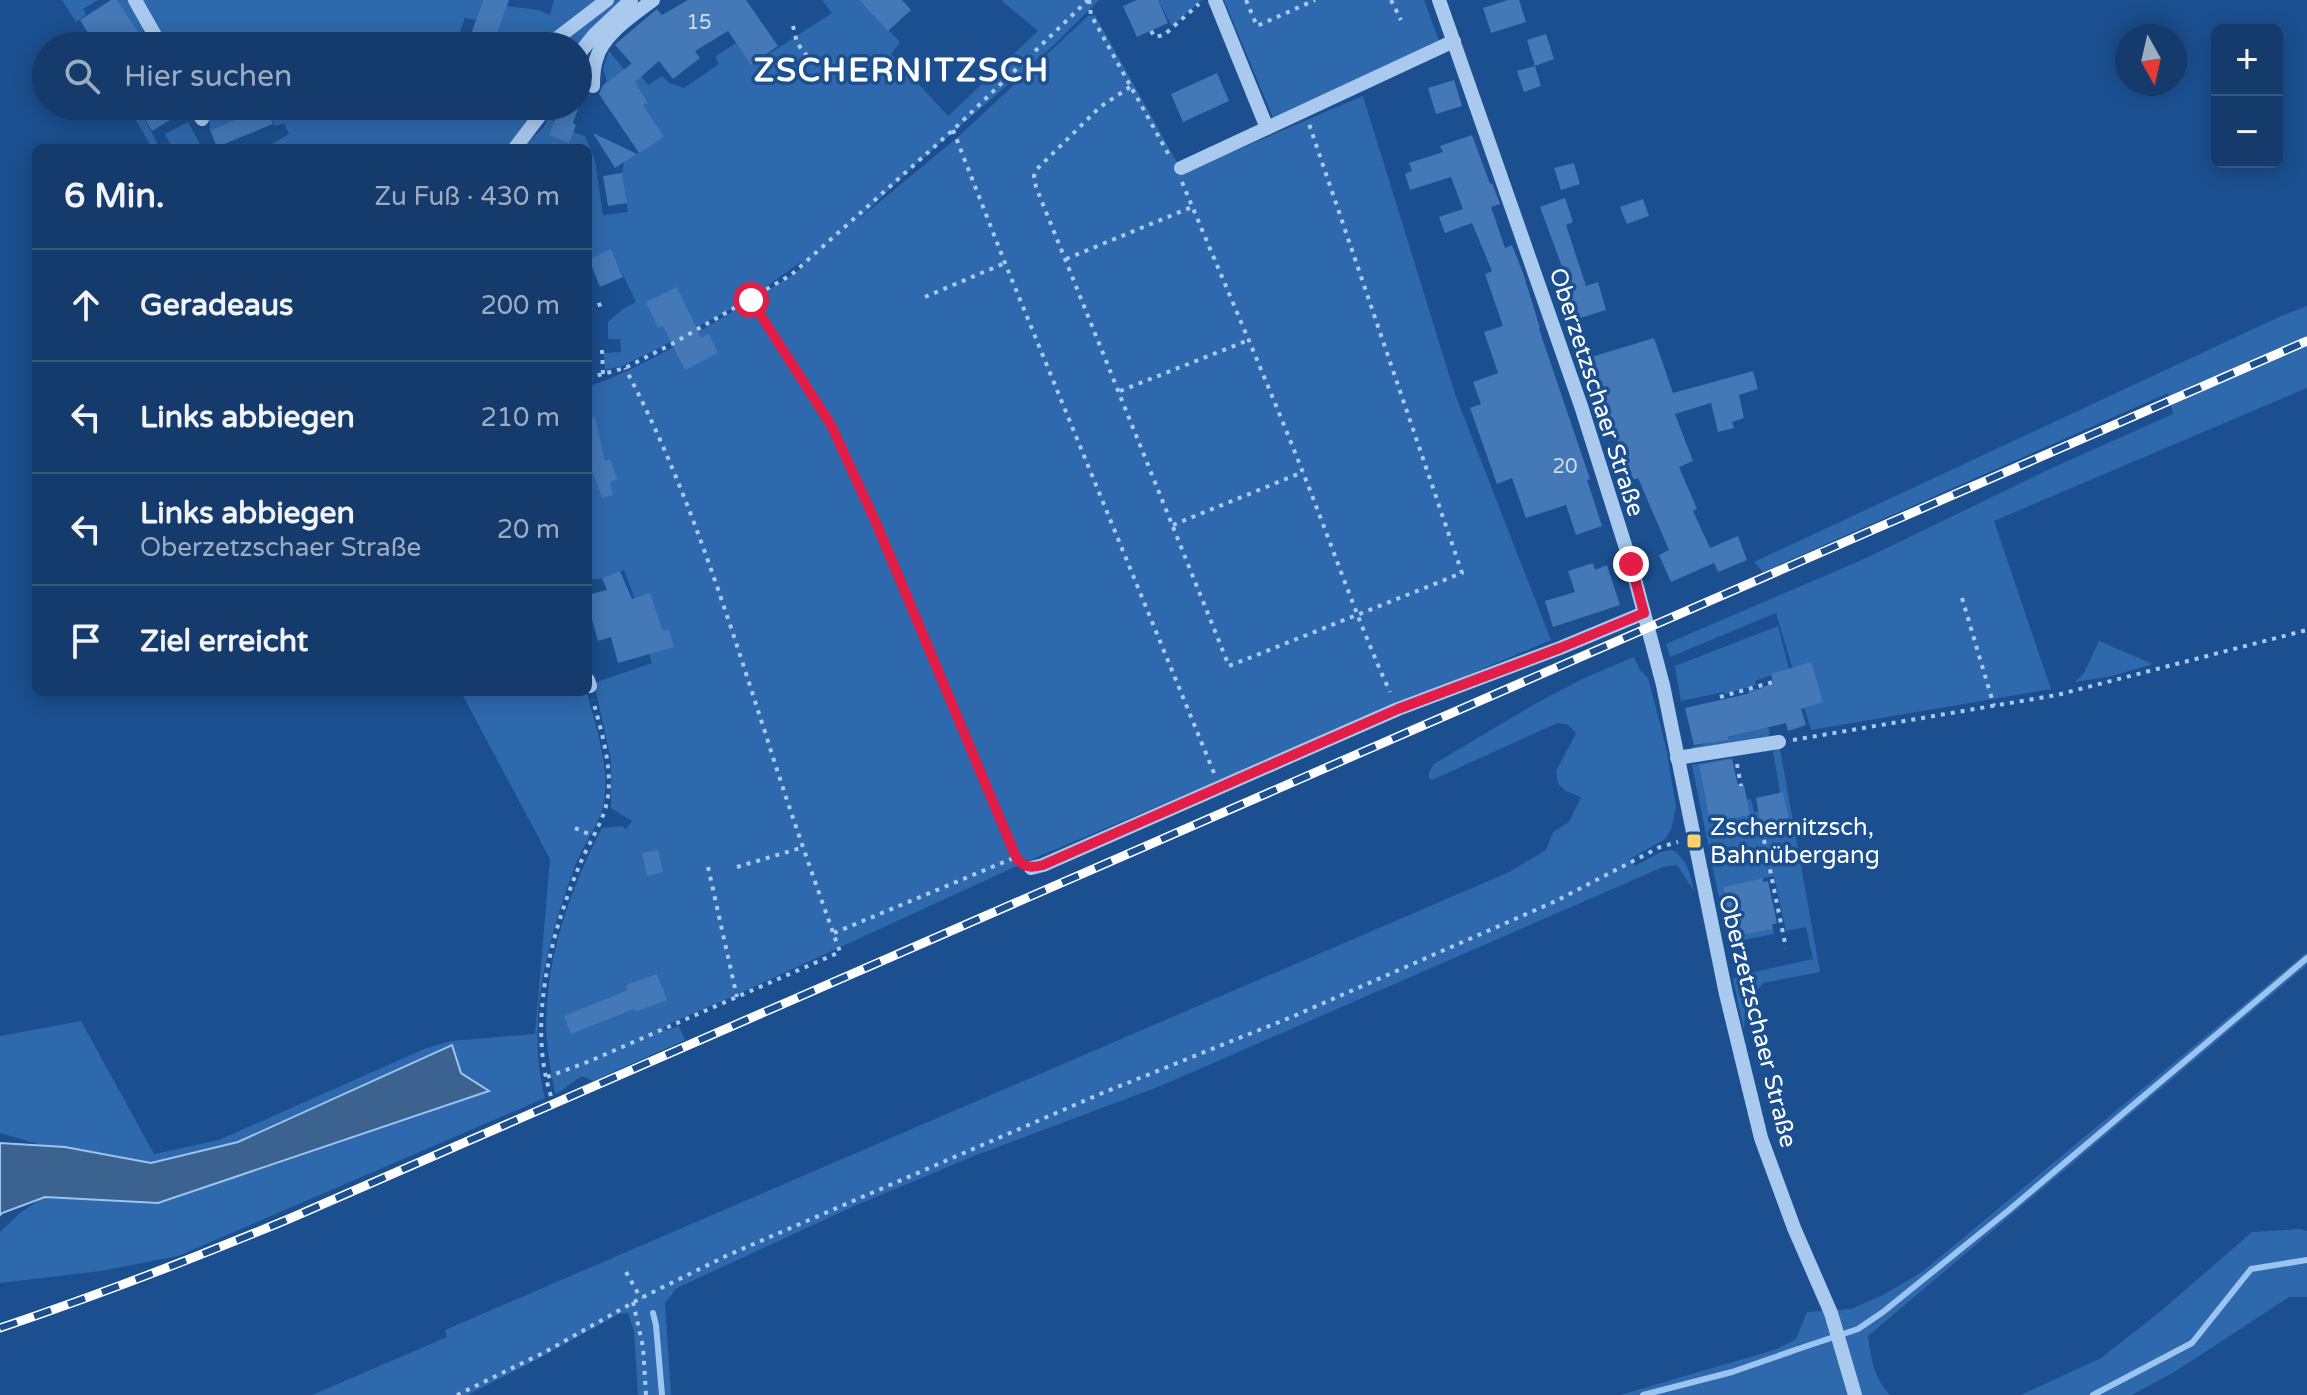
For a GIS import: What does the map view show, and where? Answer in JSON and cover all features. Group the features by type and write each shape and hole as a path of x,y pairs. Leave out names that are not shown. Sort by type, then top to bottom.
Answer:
{"street":[{"path":"135,0 153,32"},
{"path":"564,32 607,0"},
{"path":"592,38 631,0"},
{"path":"593,86 596,58 604,43 653,0"},
{"path":"1215,0 1267,128"},
{"name":"Oberzetzschaer Straße","path":"1439,0 1581,406 1644,613 1663,685 1726,994 1761,1138 1794,1228 1837,1329 1855,1395"},
{"path":"1178,169 1454,41"},
{"path":"518,144 536,120"},
{"path":"1031,868 1398,709 1644,613"},
{"path":"1677,758 1779,742"}],"path":[{"path":"1088,0 1091,15 1178,169 1303,472 1357,616 1398,709"},
{"path":"592,377 625,368 791,275 953,130 1088,0"},
{"path":"1151,31 1155,37 1164,35 1204,0"},
{"path":"1246,0 1257,26 1315,0"},
{"path":"1391,0 1401,20"},
{"path":"793,26 797,43 815,66"},
{"path":"1130,87 1100,107 1036,170 1034,176 1229,666 1462,573 1305,111"},
{"path":"953,130 1220,787"},
{"path":"1066,259 1192,207"},
{"path":"925,297 1005,263"},
{"path":"751,300 831,425 877,525 1016,857 1021,864 1031,868"},
{"path":"592,307 602,304"},
{"path":"1120,391 1249,340"},
{"path":"602,350 603,374"},
{"path":"547,1079 840,952 735,641 679,487 648,412 625,368"},
{"path":"1173,525 1303,472"},
{"path":"1962,598 1994,706"},
{"path":"1779,742 2057,695 2307,630"},
{"path":"1720,697 1747,692 1773,682"},
{"path":"551,1096 542,1033 547,968 573,881 605,810 609,775 592,695"},
{"path":"575,828 593,836"},
{"path":"1764,840 1786,948"},
{"path":"457,1395 726,1256 1087,1100 1294,1016 1556,901 1660,847 1694,841"},
{"path":"737,867 804,847"},
{"path":"833,934 1016,857"},
{"path":"708,867 737,997"},
{"path":"626,1272 643,1297"},
{"path":"633,1302 643,1347 646,1395"}],"shaded area":[{"path":"62,0 98,0 83,9 86,15 76,22"},
{"path":"117,0 130,0 147,29 138,32"},
{"path":"140,0 483,0 476,20 465,18 460,32 158,32"},
{"path":"554,0 623,0 592,32 498,32 507,6 539,10 550,15"},
{"path":"822,0 859,0 900,42 891,54 948,116 1038,31 1001,0 1099,0 1055,44 914,166 858,220 959,136 1088,16 1095,15 1183,173 1363,96 1455,394 1551,640 1021,864 664,1026 666,1031 679,1026 685,1040 593,1081 583,1076 555,1094 547,1013 560,930 579,877 602,828 622,826 626,829 632,821 611,808 611,760 594,683 652,663 624,570 592,579 592,385 669,349 805,266 801,262 749,299 661,347 622,366 605,370 604,353 621,352 620,339 608,339 608,322 636,302 611,250 592,258 592,153 603,215 628,212 622,173 624,162 663,137 643,105 648,101 637,85 607,82 603,68 609,51 624,69 631,63 648,85 662,76 669,83 684,88 719,64 715,57 736,43 752,65 832,13"},
{"path":"1158,0 1202,0 1172,26"},
{"path":"1224,0 1424,0 1439,41 1273,118"},
{"path":"136,120 145,120 158,144 150,144"},
{"path":"208,120 235,120 210,130"},
{"path":"272,120 528,120 510,144 272,144 289,134 284,123 275,126"},
{"path":"547,120 585,136 588,144 526,144"},
{"path":"188,122 200,144 170,144 165,134"},
{"path":"2307,306 2307,388 1994,521 2051,689 1811,730 1776,613 1670,657 1666,644 1864,559 2052,468 2173,414 2168,393 1763,572 1754,562"},
{"path":"1778,626 1789,669 1755,681 1756,685 1681,701 1675,666"},
{"path":"2099,641 2153,664 2112,676 2075,682 2084,673"},
{"path":"1634,657 1648,678 1666,747 1676,807 1671,830 1665,839 1630,859 1635,866 1661,852 1672,850 1685,862 1694,891 1677,865 1663,867 1158,1087 974,1156 852,1207 677,1288 665,1303 671,1395 638,1395 634,1331 628,1313 619,1314 468,1395 312,1395 447,1337 445,1330 1509,872 1546,850 1553,832 1569,822 1581,797 1558,784 1556,771 1576,733 1567,724 1557,723 1432,780 1429,772 1434,764 1535,704 1582,679"},
{"path":"1756,688 1770,733 1767,740 1693,752 1692,747 1757,730 1748,691"},
{"path":"463,696 588,696 601,749 605,778 603,806 565,894 542,981 537,1040 545,1098 178,1256 101,1271 0,1283 0,1232 45,1196 41,1145 0,1133 0,1036 81,1021 154,1154 219,1140 424,1049 451,1041 535,1034 550,859"},
{"path":"1780,749 1820,972 1763,983 1745,1007 1744,1030 1733,979 1813,959 1806,927 1786,931 1774,876 1723,887 1734,937 1773,929 1774,934 1728,943 1692,765 1732,758 1734,768 1701,775 1710,822 1743,816 1741,801 1751,799 1754,812 1769,810 1773,828 1790,824 1783,793 1780,793 1773,751"},
{"path":"2307,952 2307,965 1868,1336 1877,1375 1890,1395 1620,1395 1777,1349 1796,1339 1807,1312 1851,1309 1922,1272"},
{"path":"452,1045 461,1073 489,1091 158,1203 45,1197 0,1215 0,1143 65,1147 151,1163 238,1142"},
{"path":"2307,1231 2307,1297 2289,1297 2176,1371 2132,1395 2021,1395 2101,1358 2252,1232"}],"building":[{"path":"111,0 117,0 138,32 87,32 80,20"},
{"path":"483,0 509,0 498,32 472,32"},
{"path":"688,0 746,0 778,46 751,65 728,31 695,51 700,58 673,79 659,61 635,82 648,102 643,105 664,137 639,153 599,94 603,85 632,64 615,45 657,9 662,15"},
{"path":"859,0 902,0 911,10 888,31"},
{"path":"1137,0 1158,0 1168,23 1137,37 1123,6"},
{"path":"1519,0 1526,22 1491,33 1483,8"},
{"path":"1546,34 1554,59 1535,66 1527,40"},
{"path":"1535,66 1541,86 1524,92 1517,71"},
{"path":"1217,73 1229,101 1183,122 1171,94"},
{"path":"1454,80 1462,106 1436,114 1428,88"},
{"path":"145,120 170,120 152,131"},
{"path":"235,120 271,120 273,124 224,144 216,144 210,130"},
{"path":"555,120 574,120 576,125 569,143 549,135"},
{"path":"593,133 637,154 615,168"},
{"path":"1472,135 1500,204 1491,207 1505,248 1512,245 1523,273 1590,479 1587,480 1602,526 1576,535 1566,505 1526,518 1512,478 1497,484 1470,408 1481,404 1473,382 1498,373 1484,332 1503,326 1485,274 1492,271 1472,223 1445,233 1439,217 1463,209 1451,177 1410,190 1405,174 1412,171 1409,163 1443,152 1440,146"},
{"path":"1574,163 1580,184 1561,190 1554,168"},
{"path":"622,173 627,203 608,206 603,176"},
{"path":"1565,198 1573,222 1566,225 1586,286 1598,282 1606,310 1577,319 1568,292 1571,291 1540,207"},
{"path":"1643,199 1649,216 1627,224 1620,207"},
{"path":"611,249 623,277 600,287 592,258"},
{"path":"677,287 701,338 709,334 718,353 685,370 663,326 658,328 646,302"},
{"path":"1654,338 1673,393 1753,371 1758,389 1739,395 1744,418 1732,422 1734,428 1718,432 1711,403 1675,414 1693,461 1679,467 1697,509 1693,511 1710,548 1738,536 1747,560 1718,572 1714,563 1671,582 1659,555 1669,550 1638,478 1630,481 1615,433 1611,434 1588,358"},
{"path":"592,417 595,417 605,461 610,459 617,479 610,482 613,495 602,498 592,470"},
{"path":"1593,563 1595,570 1607,565 1620,605 1553,627 1545,601 1575,592 1568,571"},
{"path":"620,571 632,599 650,593 663,631 669,630 674,647 618,663 611,637 598,641 592,619 592,594 607,590 602,578"},
{"path":"1811,662 1823,702 1801,709 1806,725 1788,731 1786,723 1728,737 1728,740 1694,745 1685,708 1747,694 1773,683 1771,674"},
{"path":"1732,759 1738,786 1744,785 1750,815 1710,822 1699,765"},
{"path":"1783,792 1790,824 1762,831 1756,798"},
{"path":"658,850 663,872 647,876 642,853"},
{"path":"1763,878 1763,882 1768,881 1777,923 1772,925 1773,929 1734,937 1723,887"},
{"path":"657,974 667,1000 635,1012 634,1009 571,1034 564,1016 628,990 626,985"}],"waterway":[{"path":"1643,1395 1732,1372 1858,1329 2009,1210 2307,958"},
{"path":"2093,1395 2192,1343 2251,1269 2307,1260"},
{"path":"653,1313 662,1395"}],"railway":[{"path":"0,1328 146,1276 291,1218 2307,341"}],"place":[{"name":"Zschernitzsch, Bahnübergang","path":"1694,841"}],"district":[{"name":"ZSCHERNITZSCH","path":"902,70"}],"route":[{"path":"751,300 831,425 877,525 1016,857 1021,864 1031,868 1398,709 1644,613 1631,564"}]}
